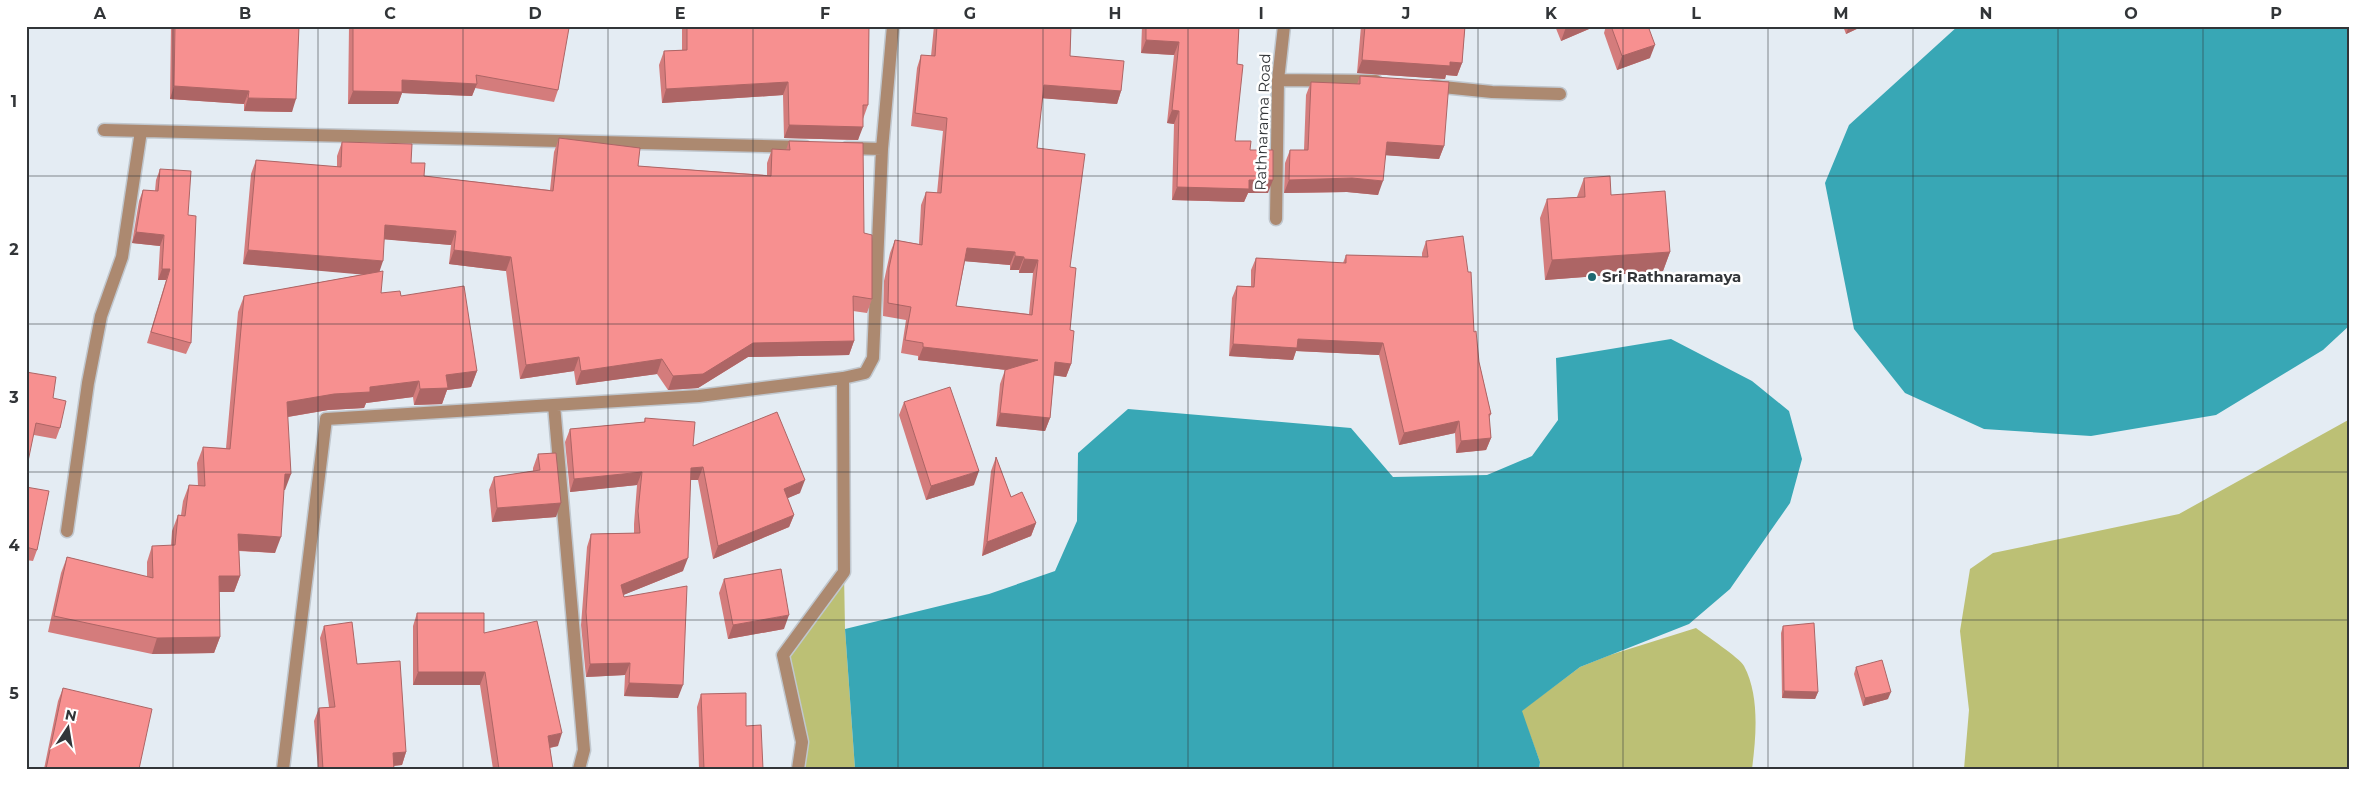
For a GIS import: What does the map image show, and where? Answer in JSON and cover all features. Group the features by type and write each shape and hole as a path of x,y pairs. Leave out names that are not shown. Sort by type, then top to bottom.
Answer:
{"street":[{"path":"283,769 326,419 699,396 842,378 865,373 874,358 882,149 893,26"},
{"name":"Rathnarama Road","path":"1276,219 1278,80 1284,26"},
{"path":"1278,80 1389,82"},
{"path":"1417,84 1492,92 1560,94"},
{"path":"104,130 882,149"},
{"path":"67,531 88,384 101,316 122,257 141,131"},
{"path":"798,769 802,742 783,655 844,572 842,378"},
{"path":"554,405 584,750 579,769"}],"green space":[{"path":"2350,419 2350,769 1964,769 1969,710 1960,631 1970,569 1993,553 2179,514"},
{"path":"844,572 845,629 855,769 798,769 802,741 783,655"},
{"path":"1696,628 1741,662 1749,678 1755,703 1755,744 1752,769 1539,769 1540,762 1521,711 1580,667 1610,655"}],"water":[{"path":"1958,26 2350,26 2350,325 2323,350 2216,415 2091,436 1984,429 1905,393 1854,329 1825,183 1849,125"},
{"path":"1671,339 1752,381 1789,411 1802,459 1790,503 1730,589 1689,624 1580,667 1522,711 1540,762 1539,769 855,769 845,629 989,594 1055,571 1077,521 1078,453 1128,409 1351,428 1393,477 1487,475 1532,456 1558,420 1556,358"}],"building":[{"path":"175,26 299,26 296,99 248,98 249,91 174,86"},
{"path":"353,26 561,26 569,28 558,90 476,75 477,84 402,80 402,92 353,91"},
{"path":"687,26 869,26 868,105 863,105 863,127 789,125 788,82 666,89 664,51 687,50"},
{"path":"937,26 1071,26 1070,56 1124,61 1121,91 1044,85 1037,148 1085,154 1070,267 1076,268 1070,330 1074,331 1071,364 1055,362 1050,418 1000,413 1005,370 1038,360 923,347 923,343 905,340 911,307 888,303 889,268 895,240 922,245 926,192 941,193 947,118 915,113 921,55 935,56","holes":["967,248 1015,252 1015,256 1038,260 1032,315 956,306"]},
{"path":"1146,26 1239,26 1237,64 1243,65 1235,141 1251,141 1250,150 1273,150 1273,180 1249,180 1249,189 1177,187 1179,111 1172,110 1179,42 1146,40"},
{"path":"1365,26 1465,26 1462,63 1450,62 1450,66 1362,60"},
{"path":"1611,26 1648,26 1655,45 1622,56"},
{"path":"1360,76 1449,82 1444,146 1387,142 1383,181 1352,178 1289,180 1290,150 1308,150 1311,82 1360,84"},
{"path":"559,138 640,148 638,166 771,176 772,149 790,150 789,141 863,143 864,233 872,235 872,299 853,296 854,341 753,343 703,374 673,376 662,359 581,371 579,357 526,365 511,257 454,250 456,231 385,225 383,261 248,250 256,160 341,167 342,142 412,144 411,163 425,163 424,176 553,191"},
{"path":"160,169 191,171 188,215 196,216 191,343 151,332 170,269 162,269 164,235 136,232 143,190 158,191"},
{"path":"1610,176 1611,195 1665,191 1670,252 1552,260 1547,199 1585,197 1584,178"},
{"path":"1463,236 1468,272 1471,272 1474,332 1476,331 1479,362 1491,414 1489,414 1491,438 1461,441 1459,421 1404,433 1383,343 1298,339 1297,348 1233,344 1237,286 1254,287 1256,258 1346,263 1346,255 1428,257 1426,241"},
{"path":"383,271 381,293 400,291 401,296 464,286 477,371 446,375 448,388 420,389 419,381 370,387 370,392 334,394 287,402 291,474 285,474 281,537 238,534 240,576 219,576 220,637 157,638 54,616 67,557 153,578 152,546 175,545 178,515 185,516 189,485 205,486 203,447 230,449 244,296"},
{"path":"26,372 56,377 53,398 66,401 60,428 36,423 26,471"},
{"path":"950,387 979,471 931,486 904,402"},
{"path":"777,412 805,480 784,489 794,515 718,546 703,467 691,468 688,558 621,585 624,597 687,586 683,685 629,683 630,663 590,664 586,612 591,534 640,533 638,511 642,472 574,479 570,429 645,422 645,418 695,422 693,446"},
{"path":"556,453 561,503 497,508 494,477 540,470 538,454"},
{"path":"996,457 1011,497 1022,492 1036,523 987,542"},
{"path":"26,487 49,491 37,550 26,547"},
{"path":"781,569 789,615 733,625 724,579"},
{"path":"417,613 484,613 484,633 537,621 562,733 548,736 553,769 499,769 485,672 418,672"},
{"path":"352,622 357,664 400,661 406,752 393,753 394,769 323,769 319,708 335,707 324,626"},
{"path":"1814,623 1818,692 1784,691 1783,626"},
{"path":"1882,660 1891,692 1865,698 1856,667"},
{"path":"63,688 152,709 139,769 46,769"},
{"path":"746,693 746,726 761,725 763,769 704,769 701,694"}],"place":[{"name":"Sri Rathnaramaya","path":"1592,277"}]}
